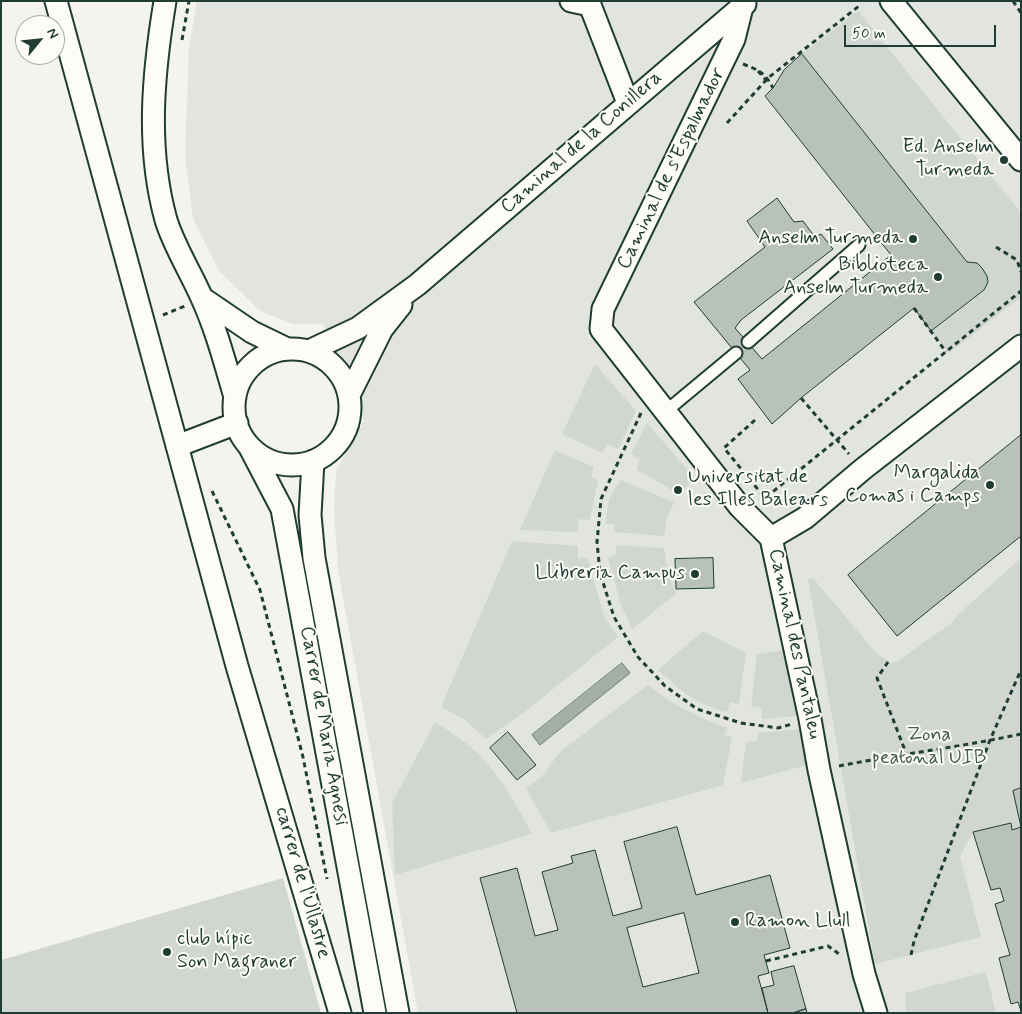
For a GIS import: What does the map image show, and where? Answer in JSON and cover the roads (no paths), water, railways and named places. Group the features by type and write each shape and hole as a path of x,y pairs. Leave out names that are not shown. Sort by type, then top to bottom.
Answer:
{"street":[{"name":"carrer de l'Ullastre","path":"56,1 237,666 340,1013"},
{"path":"165,1 152,116 158,187 167,222 202,298 220,347 235,397"},
{"path":"571,1 590,5 628,103"},
{"path":"891,1 1021,160"},
{"name":"Caminal de la Conillera","path":"417,285 745,4"},
{"name":"Caminal de s'Espalmador","path":"601,329 603,309 726,57 745,4"},
{"path":"309,351 358,328 417,285"},
{"path":"349,395 382,329 417,285"},
{"path":"202,298 252,332 287,349"},
{"name":"Caminal des Pantaleu","path":"601,329 740,507 772,538 819,770 864,974 876,1013"},
{"path":"772,538 805,518 863,469 1021,346"},
{"path":"287,349 309,351 323,358 335,368 344,380 349,395 350,411 347,427 339,442 328,454 313,462 296,465 279,464 262,457 249,446 239,431 234,414 235,397 241,379 253,364 269,353 287,349"},
{"path":"177,446 237,423"},
{"name":"Carrer de Maria Agnesi","path":"249,446 282,509 375,1013"},
{"name":"Carrer de Maria Agnesi","path":"313,462 310,515 314,558 398,1013"}],"lane":[{"path":"748,342 859,245"},
{"path":"665,412 736,353"}],"place":[{"name":"Ed. Anselm Turmeda","path":"1004,160"},
{"name":"Anselm Turmeda","path":"913,239"},
{"name":"Biblioteca Anselm Turmeda","path":"938,277"},
{"name":"Margalida Comas i Camps","path":"990,485"},
{"name":"Universitat de les Illes Balears","path":"678,490"},
{"name":"Llibreria Campus","path":"695,574"},
{"name":"Ramon Llull","path":"735,922"},
{"name":"club hípic Son Magraner","path":"167,952"}],"park label":[{"name":"Zona peatonal UIB","path":"929,748"}]}
